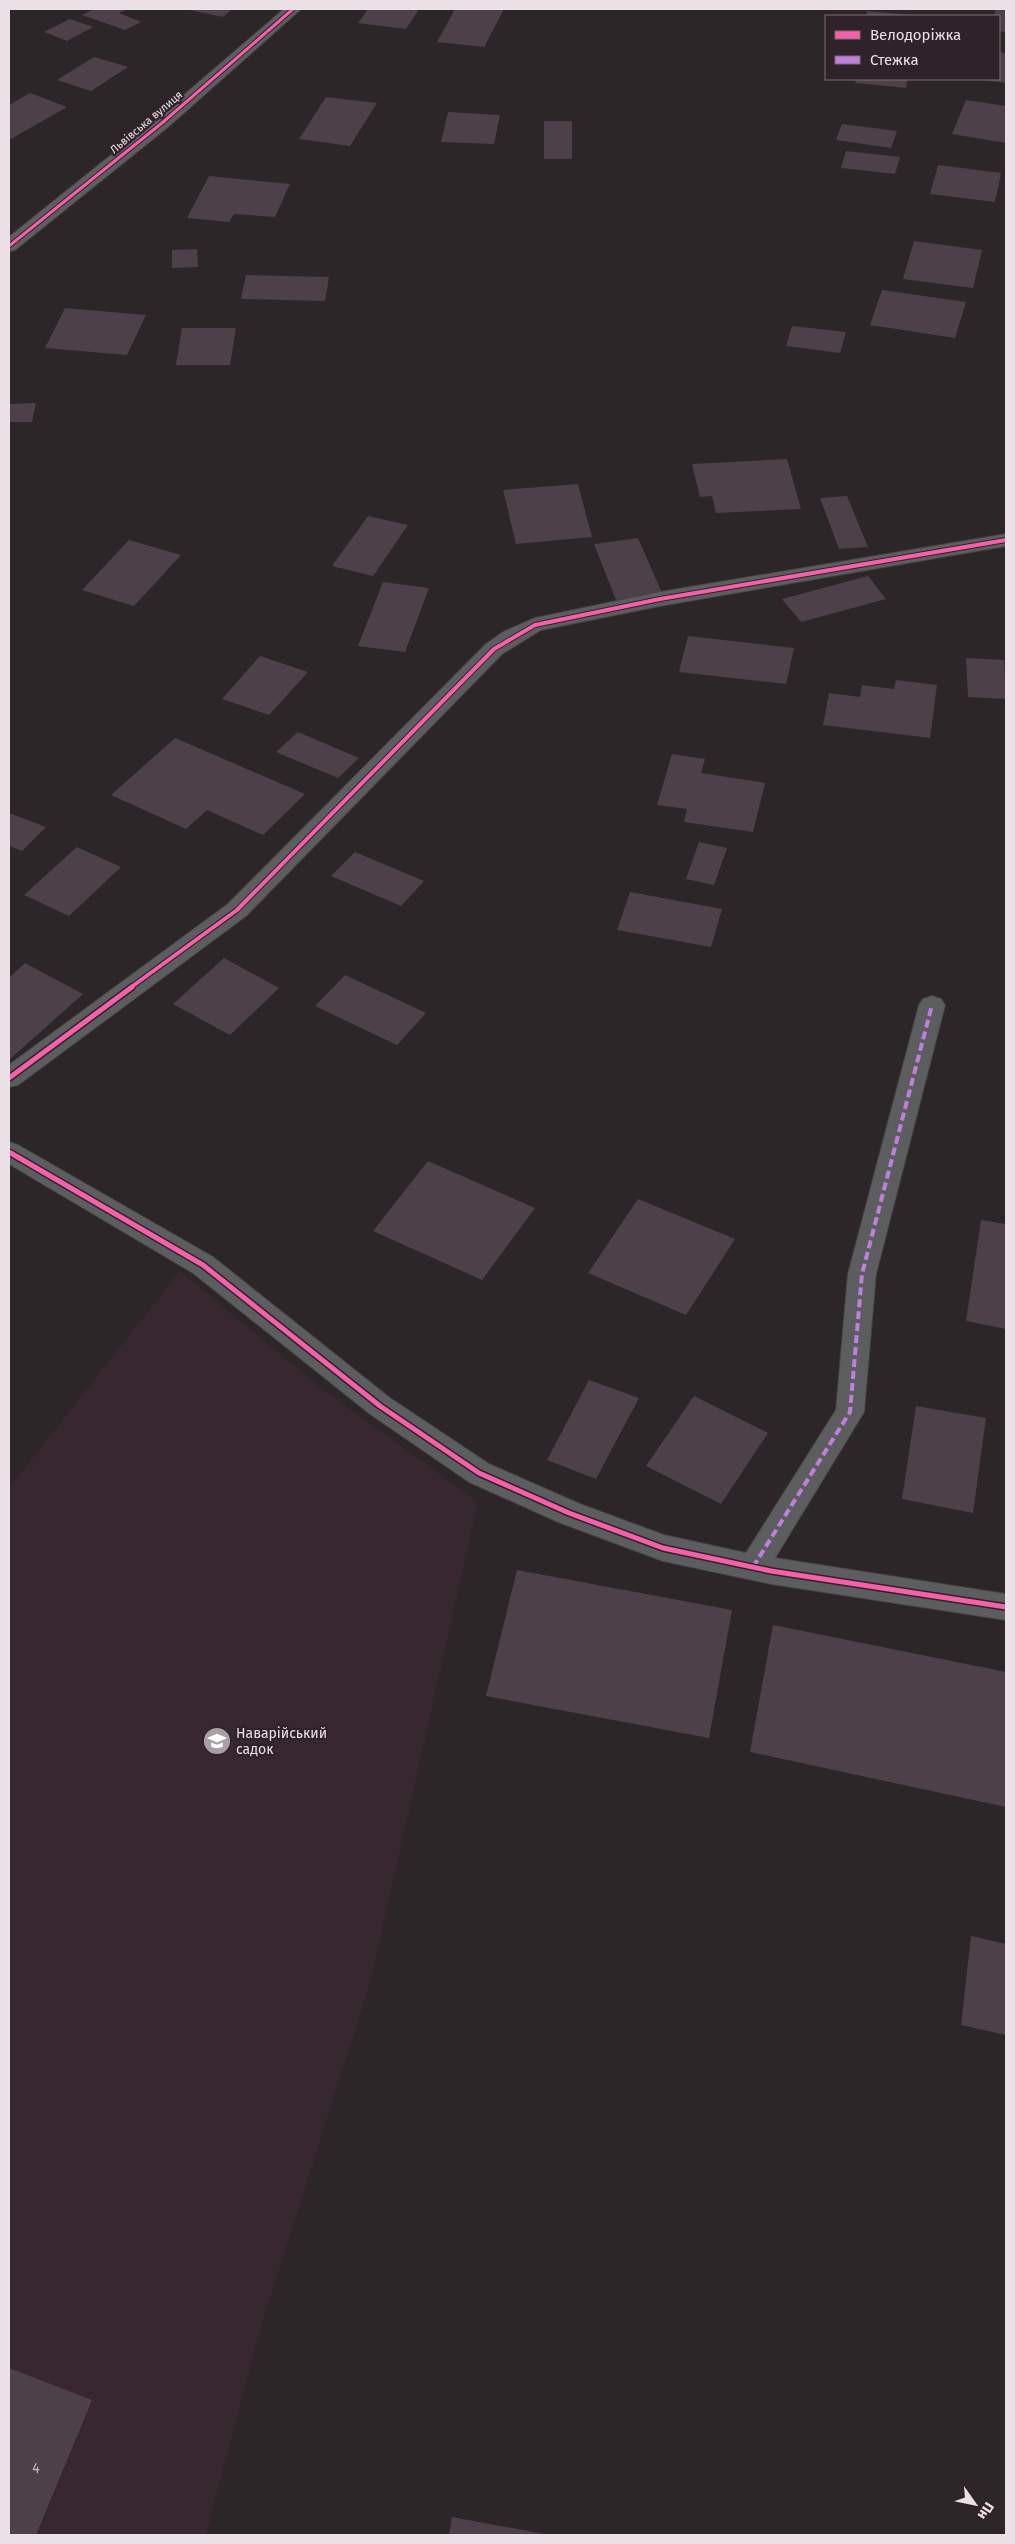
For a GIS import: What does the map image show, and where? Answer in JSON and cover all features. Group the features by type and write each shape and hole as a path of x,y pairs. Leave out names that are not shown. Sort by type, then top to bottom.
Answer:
{"main road":[{"name":"Львівська вулиця","path":"9,246 162,123 293,9"}],"street":[{"path":"9,1078 236,910 494,649 511,637 535,625 660,599 1006,540"},
{"path":"753,1567 850,1412 862,1274 932,1004"},
{"path":"9,1152 203,1265 380,1406 479,1473 569,1512 663,1548 753,1567 1006,1607"}],"shaded area":[{"name":"Наварійський садок","path":"180,1271 320,1387 478,1502 371,1980 260,2330 206,2535 9,2535 9,1488"}],"building":[{"path":"94,9 128,9 119,13 141,22 125,30 82,15"},
{"path":"185,9 232,9 223,17"},
{"path":"368,9 419,9 406,29 358,23"},
{"path":"455,9 504,9 484,47 437,42"},
{"path":"996,9 1006,9 1006,32 1000,31 1000,15 994,15"},
{"path":"867,11 912,15 866,15"},
{"path":"70,19 93,27 67,41 44,32"},
{"path":"1000,52 1006,53 1006,83 984,80 1000,80"},
{"path":"94,57 128,67 91,91 57,80"},
{"path":"856,80 908,80 906,88 855,83"},
{"path":"30,93 67,107 11,139 9,138 9,105"},
{"path":"326,97 377,103 350,146 299,139"},
{"path":"966,100 1006,106 1006,143 952,134"},
{"path":"448,112 500,115 494,144 441,142"},
{"path":"544,121 572,121 572,159 544,159"},
{"path":"842,124 897,131 891,148 836,140"},
{"path":"846,151 900,157 895,174 841,168"},
{"path":"938,165 1001,173 995,202 930,194"},
{"path":"209,176 290,184 275,217 234,214 229,222 187,218"},
{"path":"914,241 982,250 973,288 903,279"},
{"path":"197,249 198,267 172,268 172,250"},
{"path":"246,275 329,277 325,301 241,299"},
{"path":"882,290 966,302 955,338 870,325"},
{"path":"65,308 146,315 127,355 45,348"},
{"path":"792,326 846,332 840,353 786,346"},
{"path":"182,328 236,328 230,365 176,365"},
{"path":"36,403 32,422 9,422 9,404"},
{"path":"787,459 801,509 716,513 712,496 700,497 692,464"},
{"path":"578,484 592,537 516,544 503,490"},
{"path":"847,496 868,547 839,549 820,498"},
{"path":"368,516 408,525 373,576 332,566"},
{"path":"638,538 662,593 616,600 594,544"},
{"path":"129,540 181,555 134,606 82,590"},
{"path":"868,576 886,599 801,622 782,599"},
{"path":"383,582 429,588 405,652 358,646"},
{"path":"688,636 794,648 786,684 679,672"},
{"path":"260,656 308,672 269,715 222,699"},
{"path":"966,658 1004,660 1006,699 968,697"},
{"path":"896,680 937,685 930,738 823,725 829,693 860,697 862,685 894,689"},
{"path":"298,732 359,758 338,778 276,752"},
{"path":"175,738 305,794 263,835 207,810 186,829 111,795"},
{"path":"672,754 705,759 701,773 765,783 753,832 684,822 687,809 657,805"},
{"path":"9,813 46,827 22,851 9,846"},
{"path":"699,842 727,848 714,885 686,879"},
{"path":"77,847 121,867 69,916 24,895"},
{"path":"355,852 424,881 401,906 331,876"},
{"path":"630,892 722,909 711,947 617,930"},
{"path":"224,958 279,988 230,1035 173,1004"},
{"path":"25,963 83,994 9,1060 9,978"},
{"path":"345,975 426,1013 397,1045 315,1006"},
{"path":"428,1161 535,1208 482,1280 373,1231"},
{"path":"638,1199 735,1239 686,1315 588,1273"},
{"path":"981,1220 1006,1224 1006,1329 966,1321"},
{"path":"589,1380 639,1398 596,1479 547,1460"},
{"path":"694,1396 768,1433 721,1504 646,1466"},
{"path":"916,1406 986,1418 973,1513 902,1499"},
{"path":"517,1570 732,1610 709,1738 486,1696"},
{"path":"773,1625 1006,1672 1006,1807 750,1752"},
{"path":"971,1936 1006,1944 1006,2035 961,2025"},
{"path":"9,2368 92,2400 36,2535 9,2535"},
{"path":"452,2517 544,2534 544,2535 449,2535"}],"marked path":[{"path":"753,1567 850,1412 862,1274 932,1005"}],"cycle path":[{"path":"9,246 162,123 293,9"},
{"path":"9,1078 237,910 494,649 511,637 535,625 660,599 1006,540"},
{"path":"9,1152 203,1265 380,1406 479,1473 569,1513 663,1548 771,1571 1006,1607"}],"place":[{"name":"Наварійський садок","path":"217,1741"}]}
